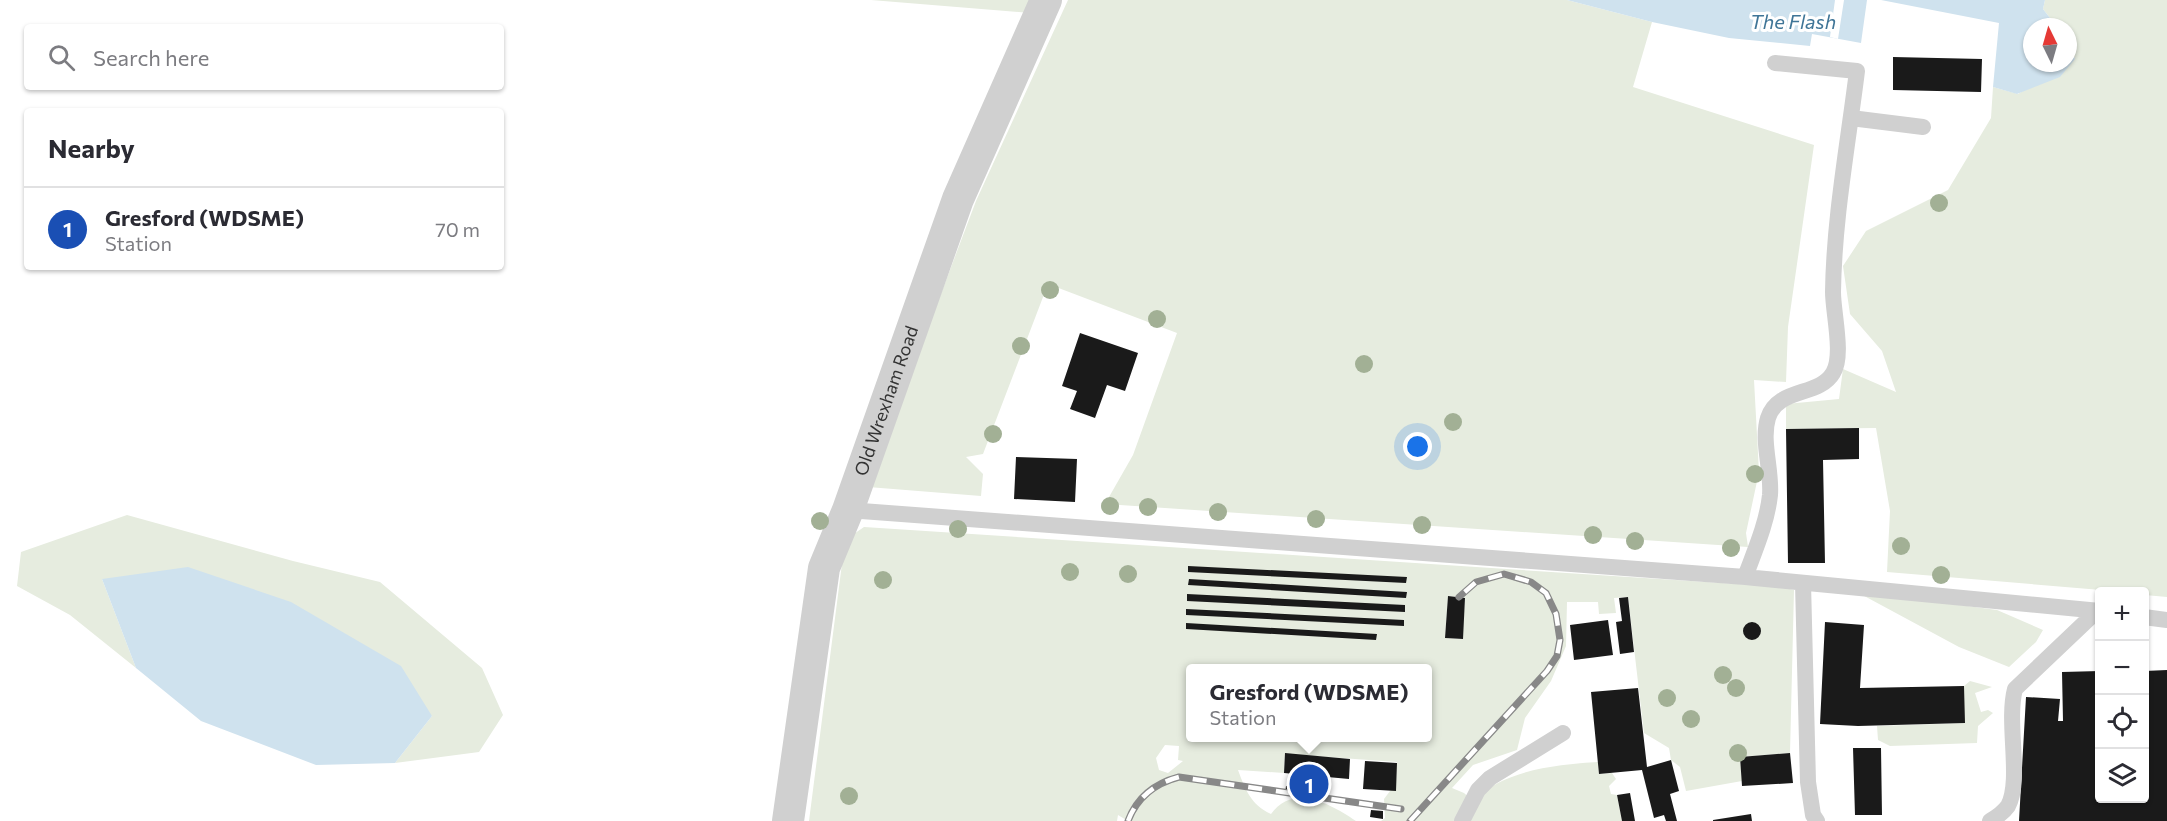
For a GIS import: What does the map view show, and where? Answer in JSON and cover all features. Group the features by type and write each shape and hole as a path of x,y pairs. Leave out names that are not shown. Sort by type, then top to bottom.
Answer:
{"street":[{"name":"Old Wrexham Road","path":"788,821 825,568 848,510 958,199 1046,0"}],"lane":[{"path":"1745,577 1766,517 1770,494 1768,417 1778,402 1821,383 1833,373 1838,354 1833,310 1834,266 1857,71 1775,63"},
{"path":"1851,118 1923,127"},
{"path":"848,510 1745,577 2095,611"},
{"path":"1803,583 1808,782 1813,815 1817,821"},
{"path":"1990,821 2000,816 2008,805 2013,783 2010,706 2015,689 2095,614"},
{"path":"2149,618 2167,620"},
{"path":"1462,821 1478,790 1490,778 1563,733"}],"shaded area":[{"path":"871,0 1035,0 1030,13"},
{"path":"1068,0 1567,0 1652,22 1633,87 1814,145 1788,327 1786,382 1754,380 1759,472 1746,533 1748,547 1105,504 1133,455 1177,333 1048,284 983,454 966,457 983,474 981,496 868,487 976,201"},
{"path":"2045,0 2167,0 2167,597 2149,595 2149,587 2095,587 2095,589 1887,572 1890,511 1876,428 1786,429 1786,404 1839,399 1843,369 1896,392 1882,351 1850,314 1843,266 1866,231 1948,190 1991,118 1993,87 2018,94 2054,72 2077,72 2077,18 2050,18 2043,9"},
{"path":"127,515 293,561 380,582 482,668 503,715 479,752 395,763 432,716 102,579 136,668 70,615 17,586 21,552"},
{"path":"864,527 1782,587 1794,590 1790,753 1740,757 1742,781 1686,791 1680,767 1671,760 1669,748 1644,733 1628,597 1614,598 1616,613 1599,614 1598,602 1567,602 1566,646 1551,681 1525,718 1517,750 1473,765 1452,788 1464,793 1475,803 1496,784 1520,774 1559,766 1598,762 1599,774 1612,773 1616,779 1609,786 1611,794 1617,795 1622,821 1381,821 1385,818 1384,799 1396,783 1397,762 1285,754 1284,773 1238,770 1246,790 1258,806 1271,814 1280,805 1301,798 1324,803 1356,821 1128,821 1118,815 1117,821 809,821 845,540","holes":["1448,596 1465,598 1462,639 1445,638","1165,745 1179,746 1178,760 1183,761 1168,773 1159,770 1156,758"]},
{"path":"1855,591 1997,610 2043,630 2036,642 2009,667 1959,647"},
{"path":"1970,681 1992,687 1975,693 1981,712 1988,710 1993,713 1978,726 1977,743 1890,746 1878,740 1877,726 1964,723 1964,686"}],"water":[{"name":"The Flash","path":"1567,0 1867,0 1861,43 1812,34 1810,46 1729,38 1652,22"},
{"name":"The Flash","path":"1881,0 2045,0 2043,9 2050,18 2023,18 2023,72 2064,72 2060,77 2017,94 1993,87 1999,23"},
{"path":"188,567 291,602 401,666 432,716 395,763 316,765 201,721 136,668 102,579"}],"pier":[{"path":"1835,0 1844,0 1838,39 1830,37"}],"building":[{"path":"1893,57 1982,59 1981,92 1893,90"},
{"path":"1080,333 1138,353 1125,391 1107,385 1095,418 1070,409 1077,391 1062,386"},
{"path":"1859,428 1859,459 1823,460 1825,563 1788,563 1786,429"},
{"path":"1016,457 1077,459 1075,502 1014,499"},
{"path":"1188,566 1407,577 1406,583 1188,572"},
{"path":"1189,579 1407,592 1406,598 1188,585"},
{"path":"1187,594 1405,605 1405,612 1187,601"},
{"path":"1448,596 1465,598 1463,639 1445,638"},
{"path":"1628,597 1634,652 1620,654 1616,622 1622,621 1619,598"},
{"path":"1186,609 1404,620 1404,626 1186,615"},
{"path":"1608,620 1613,655 1574,660 1570,625"},
{"path":"1752,622 1758,625 1761,631 1758,637 1752,640 1746,637 1743,631 1746,625"},
{"path":"1825,622 1864,625 1860,688 1964,686 1965,723 1858,726 1820,724"},
{"path":"1186,623 1377,634 1376,640 1186,629"},
{"path":"2167,670 2167,821 2019,821 2026,697 2060,699 2058,721 2063,721 2062,672 2095,671 2095,803 2149,803 2149,671"},
{"path":"1638,688 1647,767 1671,760 1679,791 1670,794 1677,821 1666,821 1664,815 1654,818 1642,770 1599,774 1591,692"},
{"path":"1853,748 1881,748 1882,815 1855,815"},
{"path":"1285,753 1350,759 1349,779 1284,773"},
{"path":"1790,753 1793,783 1742,786 1740,757"},
{"path":"1365,761 1397,763 1396,791 1363,789"},
{"path":"1286,786 1319,791 1318,799 1285,795"},
{"path":"1630,793 1635,821 1622,821 1617,795"},
{"path":"1371,810 1383,811 1383,819 1370,817"},
{"path":"1751,814 1752,821 1713,821 1713,820"}],"railway":[{"path":"1410,821 1547,671 1557,656 1560,640 1556,614 1546,593 1531,582 1504,574 1476,582 1459,597"},
{"path":"1128,821 1132,812 1148,792 1179,777 1401,809"}],"place":[{"name":"Gresford (WDSME)","path":"1309,784"}]}
